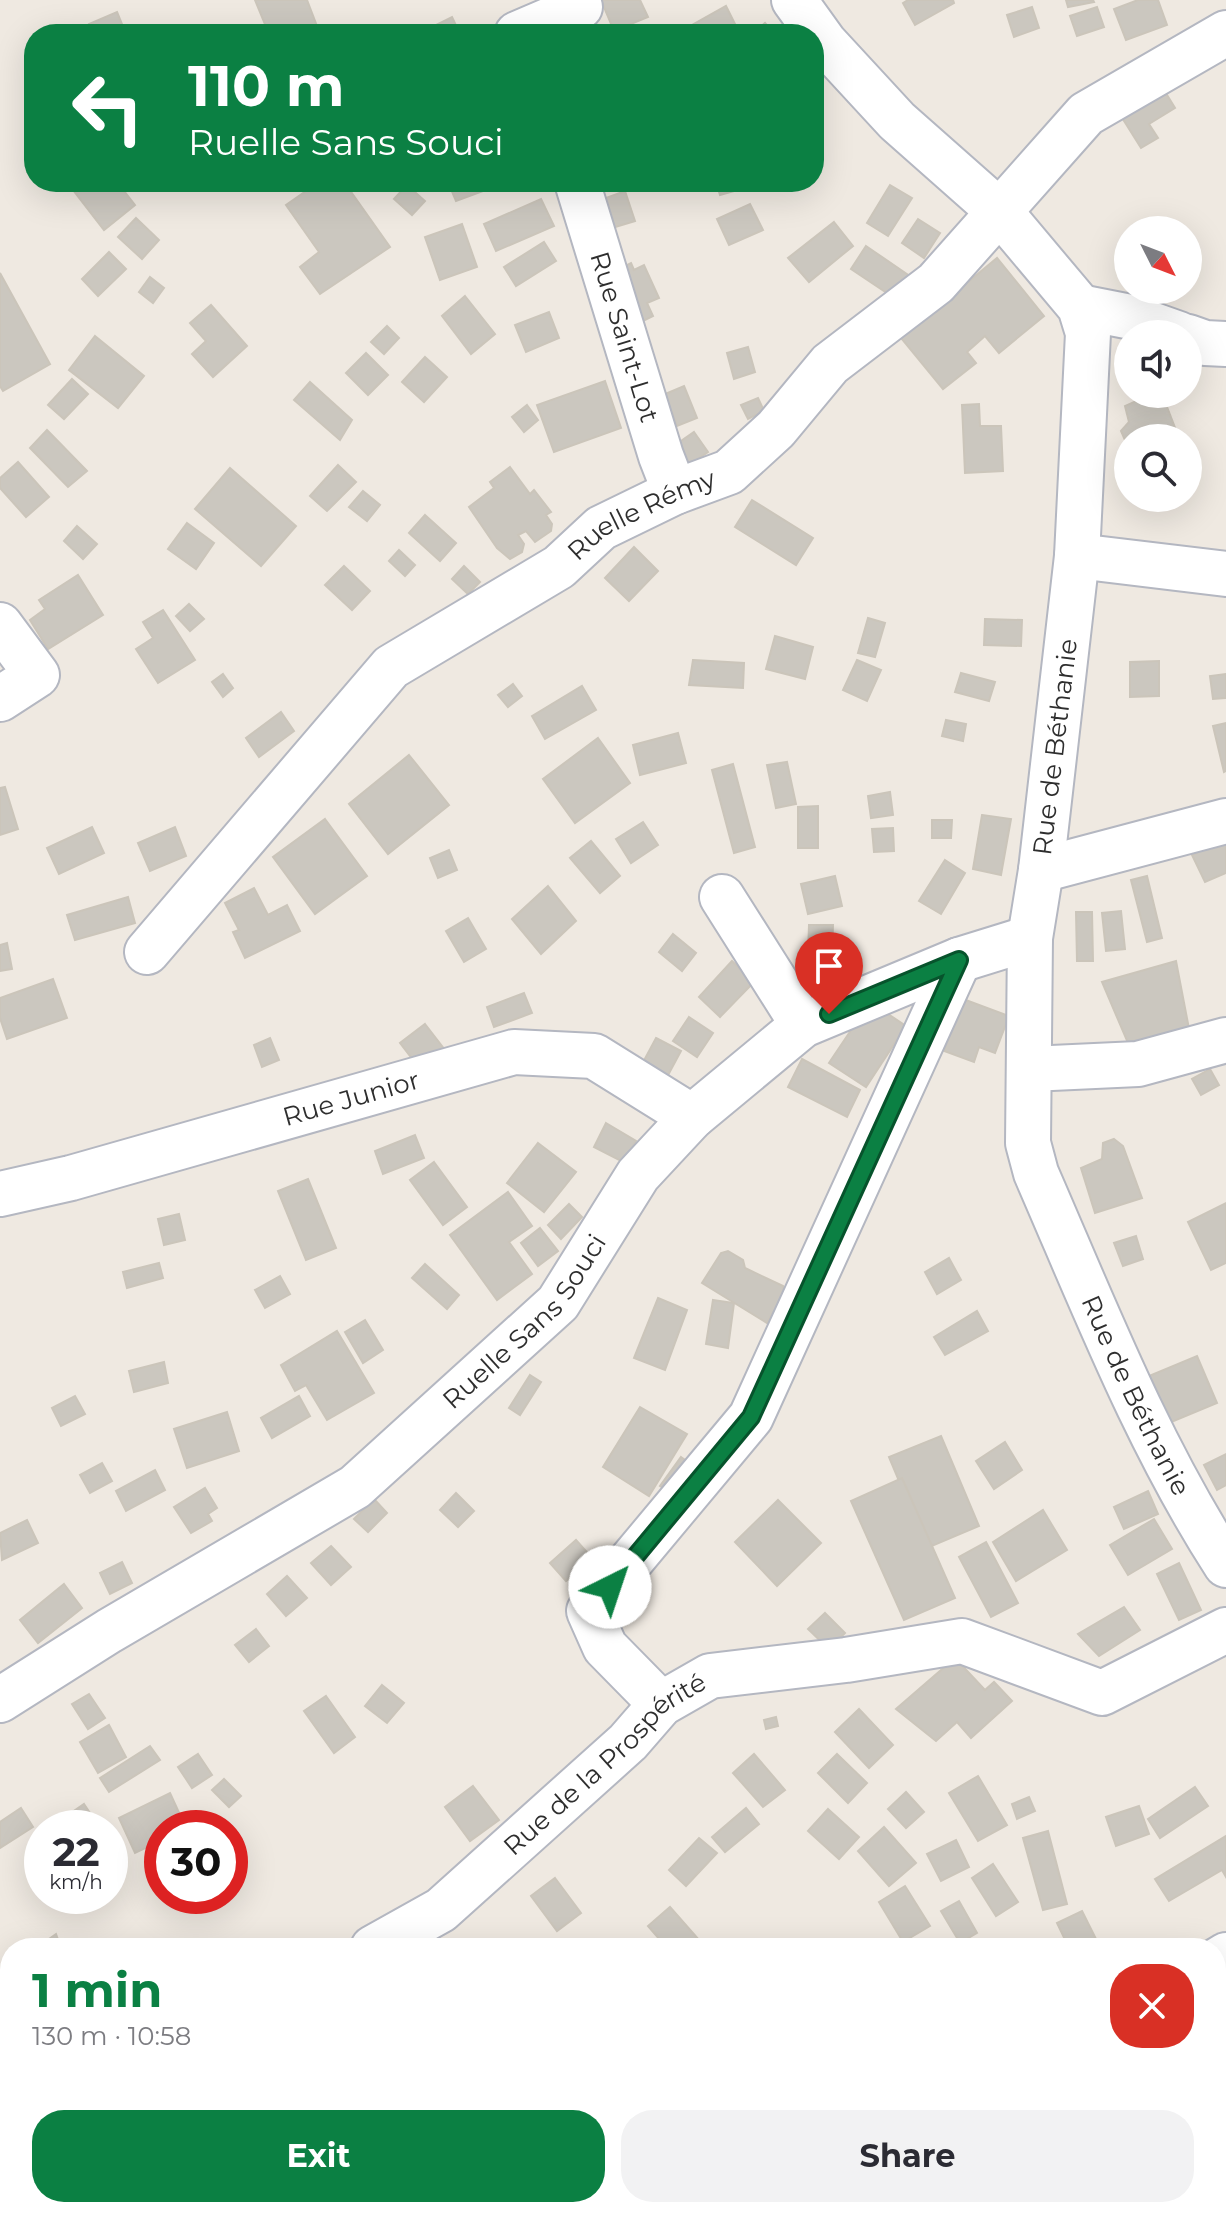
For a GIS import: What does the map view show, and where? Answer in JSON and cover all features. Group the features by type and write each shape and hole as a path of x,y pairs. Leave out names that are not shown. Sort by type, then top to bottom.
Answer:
{"street":[{"path":"506,0 514,24"},
{"name":"Rue de Béthanie","path":"794,0 811,24"},
{"path":"541,24 580,7"},
{"name":"Ruelle Rémy","path":"147,952 391,667 559,567 601,528 675,492 729,472 776,429 830,364 936,283 1086,114 1226,33"},
{"name":"Rue de Béthanie","path":"824,42 897,121 1001,213 1080,307 1088,333 1077,556 1041,870 1030,938 1028,1143 1036,1173 1126,1381 1211,1508 1226,1565"},
{"name":"Rue Saint-Lot","path":"580,192 661,456 675,492"},
{"path":"1080,307 1139,320"},
{"path":"1202,342 1226,344"},
{"path":"1077,556 1226,574"},
{"path":"0,625 37,675 0,699"},
{"path":"1041,870 1226,821"},
{"path":"722,897 803,1025"},
{"name":"Ruelle Sans Souci","path":"0,1700 109,1631 355,1487 558,1303 638,1175 692,1117 803,1025 959,960 1030,938"},
{"path":"661,1704 605,1647 589,1611 751,1417 959,960"},
{"path":"1030,1069 1138,1064 1226,1040"},
{"name":"Rue Junior","path":"0,1194 71,1178 514,1052 594,1056 692,1117"},
{"name":"Rue de la Prospérité","path":"391,1938 441,1910 628,1742 661,1704 710,1676 846,1660 962,1641 1102,1693 1226,1630"}],"building":[{"path":"255,0 307,0 316,24 265,24"},
{"path":"601,0 640,0 648,17 631,24 611,24"},
{"path":"908,0 953,0 954,3 915,25 903,3"},
{"path":"1066,0 1093,0 1094,2 1068,7"},
{"path":"1138,0 1158,0 1167,25 1126,40 1114,9"},
{"path":"726,6 735,24 694,24"},
{"path":"1032,7 1039,28 1014,37 1007,15"},
{"path":"1097,7 1104,27 1077,36 1070,16"},
{"path":"117,12 122,24 89,24"},
{"path":"452,17 455,24 438,24"},
{"path":"1164,90 1175,108 1149,124 1158,138 1141,148 1121,116"},
{"path":"890,185 912,198 888,236 867,223"},
{"path":"75,192 125,192 135,205 104,230"},
{"path":"305,192 351,192 390,247 320,294 300,267 319,252 286,205"},
{"path":"400,192 415,192 425,201 412,215 394,199"},
{"path":"452,192 481,192 456,201"},
{"path":"625,192 635,221 612,228 603,199"},
{"path":"541,199 554,226 496,251 484,224"},
{"path":"750,204 763,230 729,245 717,219"},
{"path":"136,218 159,240 142,259 118,237"},
{"path":"918,219 940,233 924,258 902,243"},
{"path":"834,222 853,246 809,282 788,258"},
{"path":"462,224 477,267 440,280 425,237"},
{"path":"544,242 556,261 516,286 504,267"},
{"path":"866,246 917,281 902,303 851,269"},
{"path":"109,252 126,269 98,296 82,279"},
{"path":"997,258 1044,316 999,353 985,336 967,352 976,363 943,389 901,338"},
{"path":"631,263 634,270 644,265 659,298 647,303 653,316 635,325 611,273"},
{"path":"0,273 50,364 3,391 0,386"},
{"path":"150,277 164,288 153,303 139,292"},
{"path":"465,296 495,334 471,354 442,316"},
{"path":"211,305 247,346 213,377 192,354 206,341 190,323"},
{"path":"549,312 559,338 526,352 515,325"},
{"path":"387,326 399,338 384,354 371,342"},
{"path":"95,336 144,376 118,408 69,370"},
{"path":"748,347 755,372 734,379 727,353"},
{"path":"366,353 388,375 368,395 346,373"},
{"path":"425,357 447,377 424,402 402,382"},
{"path":"72,379 88,394 64,419 48,405"},
{"path":"605,381 621,428 554,452 537,405"},
{"path":"310,382 352,420 340,440 294,400"},
{"path":"684,386 697,418 677,426 665,394"},
{"path":"758,398 764,411 748,419 741,405"},
{"path":"979,404 980,426 1001,426 1003,471 965,473 962,405"},
{"path":"527,405 538,420 524,432 512,417"},
{"path":"1126,408 1167,408 1174,424 1127,424"},
{"path":"47,430 87,471 68,487 30,448"},
{"path":"694,432 708,452 685,468 671,448"},
{"path":"18,462 49,497 26,517 0,488 0,478"},
{"path":"338,465 356,482 327,511 310,496"},
{"path":"510,467 530,494 534,490 551,512 546,515 552,524 551,531 535,542 526,531 518,535 524,544 522,552 510,559 497,548 469,507 494,488 490,482"},
{"path":"230,468 296,526 261,566 195,509"},
{"path":"363,491 380,505 367,521 349,507"},
{"path":"752,500 813,538 796,565 735,527"},
{"path":"425,515 456,543 440,561 409,533"},
{"path":"187,523 214,543 196,569 168,549"},
{"path":"77,526 97,544 83,559 64,541"},
{"path":"634,547 658,571 629,601 605,578"},
{"path":"399,550 415,565 405,576 389,561"},
{"path":"344,566 370,591 352,610 325,585"},
{"path":"464,566 480,582 468,594 452,579"},
{"path":"78,575 103,615 48,649 30,620 45,609 39,600"},
{"path":"189,604 204,619 190,631 176,616"},
{"path":"163,610 195,660 158,683 136,649 153,638 143,622"},
{"path":"868,618 885,623 875,657 858,653"},
{"path":"985,619 1022,620 1021,646 984,645"},
{"path":"775,636 813,647 805,679 766,669"},
{"path":"693,660 744,663 743,688 689,685"},
{"path":"857,660 881,670 867,701 843,690"},
{"path":"1159,661 1159,696 1130,697 1130,662"},
{"path":"961,673 995,682 989,701 955,692"},
{"path":"223,674 233,688 223,697 212,682"},
{"path":"1226,674 1226,698 1213,699 1210,676"},
{"path":"513,684 522,696 508,707 498,695"},
{"path":"582,686 596,710 545,739 532,716"},
{"path":"281,712 294,731 259,757 246,738"},
{"path":"946,720 966,724 963,741 942,736"},
{"path":"1226,723 1226,771 1224,772 1213,726"},
{"path":"678,733 686,763 640,775 633,745"},
{"path":"598,738 630,783 575,823 543,779"},
{"path":"409,755 449,805 388,854 349,804"},
{"path":"787,762 796,804 776,808 767,765"},
{"path":"733,764 755,847 734,853 712,770"},
{"path":"5,787 18,829 0,835 0,788"},
{"path":"890,792 893,815 871,818 868,796"},
{"path":"818,806 818,848 798,848 798,807"},
{"path":"982,815 1011,819 1001,875 973,869"},
{"path":"325,819 367,876 315,914 273,857"},
{"path":"932,820 952,820 951,838 932,838"},
{"path":"643,822 658,845 631,863 616,839"},
{"path":"92,827 104,853 59,874 47,848"},
{"path":"175,827 186,856 150,871 138,843"},
{"path":"893,828 894,851 874,852 872,829"},
{"path":"1226,839 1226,873 1205,882 1192,855"},
{"path":"591,841 620,876 600,893 570,858"},
{"path":"449,850 457,870 438,878 430,858"},
{"path":"945,860 965,873 941,914 919,901"},
{"path":"835,876 842,906 808,914 801,884"},
{"path":"1147,876 1162,938 1147,942 1131,880"},
{"path":"548,886 576,921 541,954 512,919"},
{"path":"254,888 268,915 287,905 300,931 245,958 233,932 239,930 225,903"},
{"path":"128,897 135,923 75,940 67,915"},
{"path":"1121,911 1125,949 1106,951 1102,913"},
{"path":"1076,912 1092,912 1093,961 1077,961"},
{"path":"468,918 486,949 464,962 446,931"},
{"path":"809,925 833,925 832,954 808,954"},
{"path":"673,934 696,953 682,971 659,952"},
{"path":"7,943 12,969 0,971 0,945"},
{"path":"732,961 754,982 720,1017 699,997"},
{"path":"1176,961 1190,1034 1128,1043 1102,982"},
{"path":"53,979 67,1018 7,1039 0,1018 0,998"},
{"path":"524,993 532,1013 494,1027 487,1007"},
{"path":"963,999 1009,1016 995,1053 979,1047 974,1062 944,1051"},
{"path":"870,1002 906,1026 866,1087 829,1063"},
{"path":"689,1017 713,1033 697,1057 673,1041"},
{"path":"425,1024 452,1059 427,1078 400,1043"},
{"path":"270,1038 279,1060 262,1067 254,1045"},
{"path":"656,1038 681,1051 666,1079 641,1066"},
{"path":"802,1059 860,1090 847,1117 788,1087"},
{"path":"1210,1069 1219,1085 1201,1095 1192,1079"},
{"path":"606,1123 636,1141 625,1163 594,1147"},
{"path":"415,1135 424,1158 383,1174 375,1151"},
{"path":"1114,1139 1123,1146 1142,1198 1095,1213 1081,1168 1102,1159 1103,1143"},
{"path":"538,1143 576,1172 544,1212 507,1183"},
{"path":"434,1162 467,1207 443,1225 410,1180"},
{"path":"308,1179 336,1248 306,1260 278,1191"},
{"path":"508,1192 532,1226 509,1242 532,1274 497,1300 450,1235"},
{"path":"1226,1203 1226,1263 1211,1270 1188,1222"},
{"path":"569,1204 582,1217 561,1239 548,1225"},
{"path":"179,1214 185,1240 164,1245 158,1219"},
{"path":"540,1228 558,1251 538,1266 521,1243"},
{"path":"1136,1236 1143,1259 1123,1266 1114,1243"},
{"path":"728,1251 743,1260 745,1268 783,1286 784,1294 767,1323 702,1283 721,1253"},
{"path":"949,1258 961,1280 937,1294 925,1272"},
{"path":"159,1263 163,1278 127,1288 123,1272"},
{"path":"425,1264 459,1295 447,1309 412,1278"},
{"path":"280,1276 290,1294 265,1308 255,1290"},
{"path":"658,1298 687,1310 665,1370 634,1358"},
{"path":"713,1300 734,1303 728,1348 706,1344"},
{"path":"977,1311 988,1331 945,1355 934,1337"},
{"path":"365,1320 383,1350 363,1363 345,1332"},
{"path":"337,1331 374,1393 327,1420 306,1385 295,1391 281,1365"},
{"path":"1197,1356 1217,1403 1169,1423 1149,1376"},
{"path":"164,1362 168,1383 134,1392 129,1371"},
{"path":"530,1375 541,1382 520,1415 509,1408"},
{"path":"75,1396 85,1414 61,1426 52,1408"},
{"path":"299,1396 310,1416 272,1438 261,1418"},
{"path":"640,1407 687,1434 649,1496 603,1467"},
{"path":"227,1412 239,1451 187,1468 174,1429"},
{"path":"941,1436 979,1526 927,1548 889,1457"},
{"path":"1005,1442 1022,1470 994,1489 976,1461"},
{"path":"1226,1454 1226,1485 1217,1490 1204,1465"},
{"path":"681,1457 703,1473 683,1501 660,1486"},
{"path":"102,1463 112,1481 90,1493 80,1475"},
{"path":"155,1470 165,1490 126,1511 116,1491"},
{"path":"902,1478 955,1598 904,1620 851,1501"},
{"path":"205,1488 217,1508 208,1514 212,1521 191,1533 174,1507"},
{"path":"1148,1491 1158,1514 1124,1529 1114,1507"},
{"path":"456,1493 474,1511 458,1527 440,1510"},
{"path":"374,1499 387,1513 368,1532 354,1519"},
{"path":"778,1500 821,1543 777,1586 735,1542"},
{"path":"1043,1510 1067,1550 1016,1581 993,1542"},
{"path":"1154,1519 1172,1549 1128,1575 1110,1545"},
{"path":"27,1520 38,1543 2,1560 0,1533"},
{"path":"576,1540 592,1558 566,1581 550,1563"},
{"path":"986,1542 1018,1603 991,1617 959,1557"},
{"path":"331,1546 351,1567 331,1585 311,1563"},
{"path":"122,1562 132,1583 110,1594 100,1573"},
{"path":"1179,1563 1201,1610 1179,1620 1157,1574"},
{"path":"287,1576 307,1598 286,1616 267,1594"},
{"path":"64,1584 82,1608 38,1643 20,1620"},
{"path":"1124,1607 1140,1630 1099,1656 1078,1634"},
{"path":"825,1613 845,1633 829,1649 808,1629"},
{"path":"256,1629 269,1646 249,1662 235,1645"},
{"path":"955,1658 985,1690 994,1682 1012,1701 971,1738 957,1722 936,1741 896,1709"},
{"path":"382,1685 404,1703 387,1723 365,1706"},
{"path":"89,1694 105,1718 88,1729 72,1704"},
{"path":"326,1696 355,1737 334,1753 304,1711"},
{"path":"859,1709 893,1745 869,1768 835,1732"},
{"path":"776,1717 778,1726 766,1729 764,1720"},
{"path":"109,1725 126,1757 98,1773 80,1742"},
{"path":"150,1746 160,1760 109,1792 100,1778"},
{"path":"198,1754 212,1775 192,1788 178,1767"},
{"path":"754,1754 785,1790 763,1807 733,1773"},
{"path":"837,1754 867,1783 848,1803 818,1773"},
{"path":"978,1776 1007,1825 978,1841 949,1793"},
{"path":"224,1779 241,1796 229,1807 212,1790"},
{"path":"473,1786 499,1820 470,1841 445,1807"},
{"path":"1195,1787 1208,1806 1160,1838 1148,1819"},
{"path":"906,1792 924,1812 906,1828 888,1809"},
{"path":"170,1793 178,1810 144,1810 144,1849 135,1853 128,1838 128,1814"},
{"path":"1029,1797 1035,1811 1017,1819 1012,1804"},
{"path":"1139,1806 1149,1834 1116,1846 1106,1817"},
{"path":"21,1808 24,1813 24,1833 0,1848 0,1822"},
{"path":"746,1808 759,1824 725,1852 712,1837"},
{"path":"828,1809 859,1837 839,1859 808,1831"},
{"path":"884,1827 916,1863 889,1886 858,1851"},
{"path":"1048,1831 1067,1904 1043,1910 1023,1838"},
{"path":"1226,1836 1226,1877 1222,1870 1169,1901 1155,1879"},
{"path":"699,1838 717,1853 686,1886 669,1870"},
{"path":"956,1840 969,1867 941,1881 927,1854"},
{"path":"993,1864 1018,1902 996,1916 972,1878"},
{"path":"555,1878 581,1913 557,1931 531,1896"},
{"path":"905,1886 930,1926 910,1938 901,1938 879,1902"},
{"path":"959,1901 977,1933 968,1938 957,1938 941,1911"},
{"path":"670,1907 697,1938 658,1938 648,1926"},
{"path":"1082,1911 1096,1938 1064,1938 1057,1923"}],"route":[{"path":"610,1587 693,1491 751,1417 796,1324 959,960 829,1014"}]}
